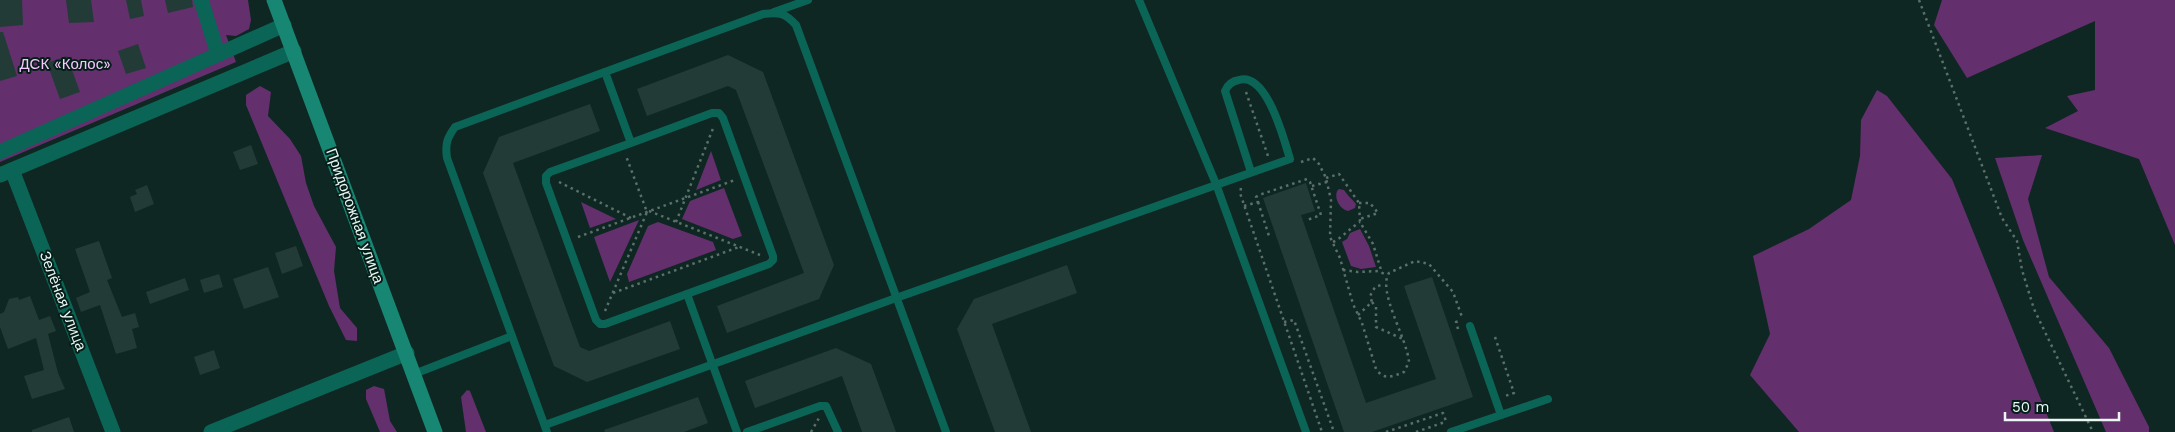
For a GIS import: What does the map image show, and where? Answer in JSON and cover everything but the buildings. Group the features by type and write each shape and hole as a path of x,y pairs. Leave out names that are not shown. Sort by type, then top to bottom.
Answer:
{"main road":[{"name":"Придорожная улица","path":"274,0 435,432"}],"street":[{"path":"201,0 218,54"},
{"path":"0,152 284,25"},
{"path":"6,172 294,51"},
{"name":"Зелёная улица","path":"6,172 113,432"},
{"path":"211,432 407,353"}],"lane":[{"path":"808,0 763,14 455,127 447,137 447,158 546,429 712,364 1290,159 1271,102 1251,80 1240,79 1227,86 1224,91 1251,172"},
{"path":"1139,0 1216,184 1306,432"},
{"path":"773,12 787,14 796,25 946,432"},
{"path":"605,72 631,142"},
{"path":"712,113 719,113 723,118 773,260 769,264 605,324 600,324 596,320 567,241 546,183 546,176 550,172 631,142 712,113"},
{"path":"687,294 737,432"},
{"path":"1470,326 1501,415"},
{"path":"414,374 512,336"},
{"path":"1451,432 1548,399"},
{"path":"747,432 820,406 826,406 830,410 838,432"}],"path":[{"path":"1919,0 2002,218 2017,241 2022,270 2034,309 2093,432"},
{"path":"1244,88 1271,165"},
{"path":"676,222 719,113"},
{"path":"600,324 648,212 623,146"},
{"path":"1297,163 1312,158 1319,164 1326,180 1331,200 1330,237 1376,369 1384,377 1404,372 1408,367 1409,355 1389,305 1384,284 1387,275 1394,269 1415,261 1429,264 1453,292 1463,320 1456,322 1459,331"},
{"path":"1312,186 1339,174 1359,203 1360,220 1373,244 1382,272"},
{"path":"546,176 632,218"},
{"path":"567,241 744,177"},
{"path":"1269,236 1256,197 1259,195 1307,179 1312,186 1321,215 1307,220"},
{"path":"1241,186 1240,193 1244,206 1322,432"},
{"path":"1244,206 1258,202"},
{"path":"1333,242 1343,237 1347,230 1360,220 1378,213 1370,203 1359,203"},
{"path":"648,212 773,260"},
{"path":"613,293 739,247"},
{"path":"1343,270 1358,272 1378,271 1387,275"},
{"path":"1384,284 1375,287 1370,296 1376,307 1376,327 1403,338"},
{"path":"1358,315 1372,302"},
{"path":"1284,322 1294,320 1334,432"},
{"path":"1495,337 1514,393 1495,399"},
{"path":"1386,432 1443,413 1446,422"},
{"path":"1416,432 1454,419"}],"green space":[{"name":"ДСК «Колос»","path":"0,0 248,0 251,20 249,29 236,36 226,35 236,62 0,162"},
{"path":"1942,0 2175,0 2175,245 2139,159 2045,128 2078,111 2067,96 2095,90 2095,21 1967,78 1934,25"},
{"path":"260,86 271,92 268,116 290,139 301,156 306,183 314,206 336,247 334,271 340,308 357,328 357,341 346,340 329,306 246,105 246,95"},
{"path":"1877,90 1887,96 1952,179 2054,432 1799,432 1750,375 1770,334 1753,256 1809,229 1851,200 1860,156 1861,120"},
{"path":"711,151 721,180 696,190"},
{"path":"2042,155 2028,199 2049,277 2109,348 2149,427 2149,432 2106,432 2023,240 1995,158"},
{"path":"724,188 742,236 733,239 682,219 690,201"},
{"path":"1339,189 1344,190 1356,204 1355,208 1348,211 1340,206 1336,197"},
{"path":"581,202 616,219 590,228"},
{"path":"639,220 610,282 594,237"},
{"path":"658,222 713,242 716,250 629,282 627,274 648,226"},
{"path":"1360,229 1369,246 1376,267 1361,269 1351,266 1342,242 1347,239 1350,233"},
{"path":"374,386 384,389 390,421 397,432 380,432 366,399 366,390"},
{"path":"467,390 470,391 486,432 466,432 461,397"}]}
